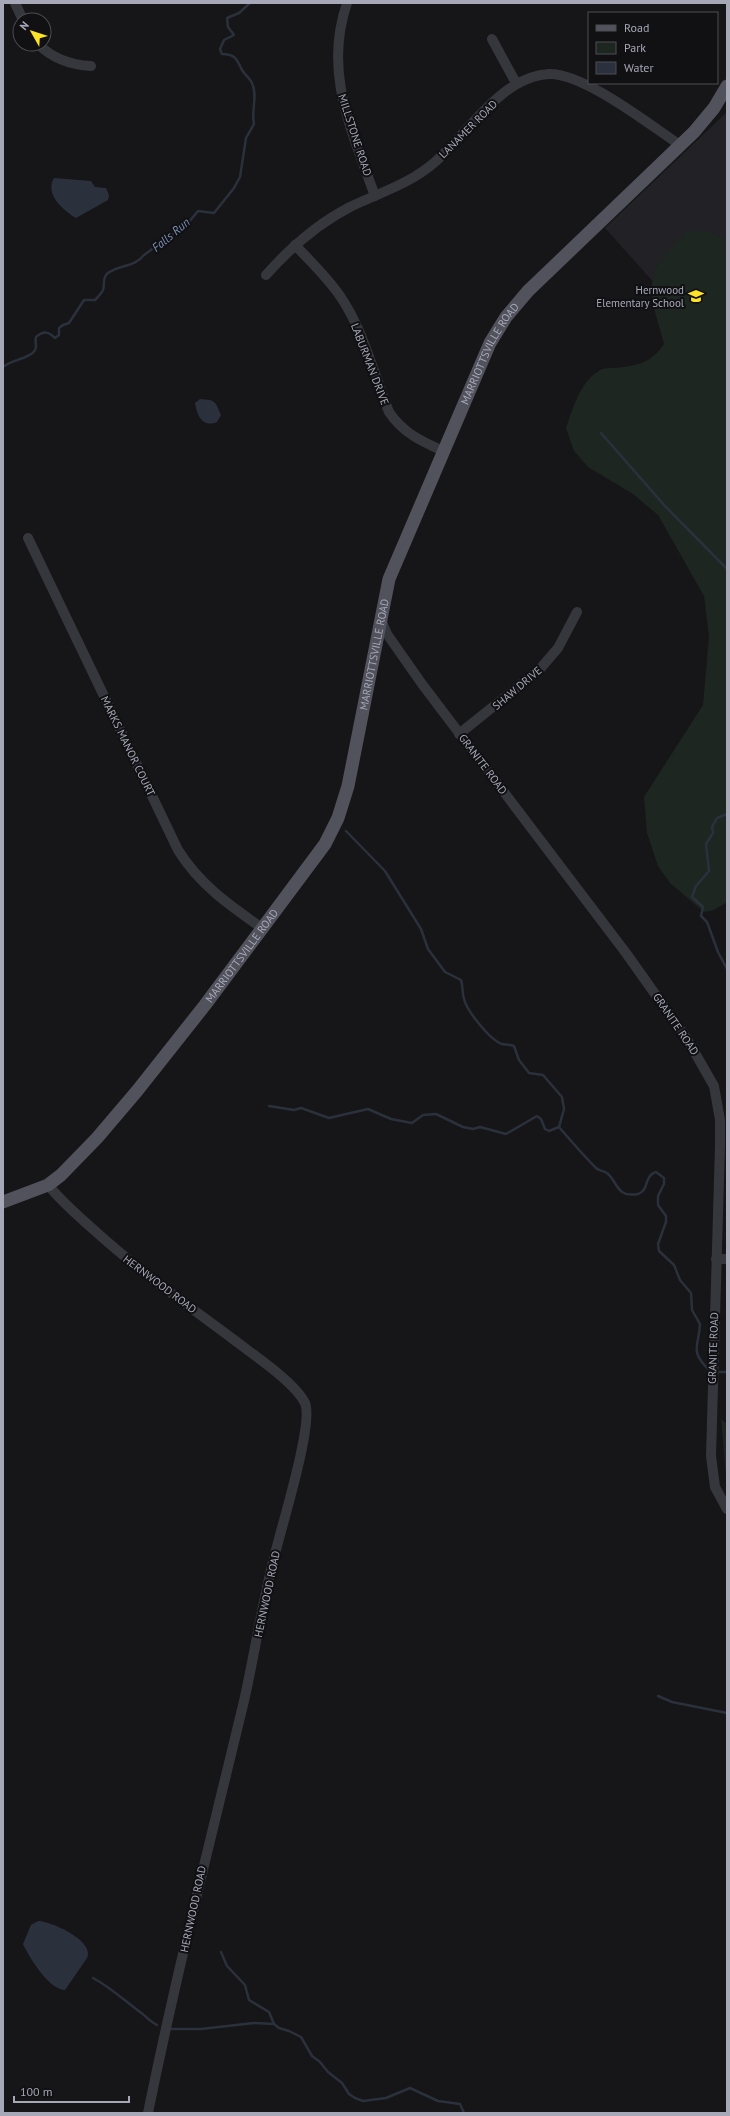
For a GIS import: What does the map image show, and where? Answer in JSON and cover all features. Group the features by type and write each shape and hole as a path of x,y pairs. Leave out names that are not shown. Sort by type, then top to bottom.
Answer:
{"main road":[{"name":"MARRIOTTSVILLE ROAD","path":"3,1202 48,1185 69,1168 123,1109 205,1005 320,852 336,823 348,786 389,579 486,351 512,309 528,291 680,145 711,112 727,86"}],"street":[{"name":"MILLSTONE ROAD","path":"347,3 338,47 339,86 343,105 375,196"},
{"path":"492,39 516,83"},
{"path":"47,52 69,64 91,66"},
{"name":"LANAMER ROAD","path":"266,276 295,244 330,218 401,185 435,162 503,93 516,83 528,78 550,74 577,79 680,145"},
{"name":"LABURMAN DRIVE","path":"295,244 327,279 349,312 364,341 389,412 396,423 416,438 443,451"},
{"name":"MARKS MANOR COURT","path":"28,538 178,850 201,881 262,928"},
{"name":"SHAW DRIVE","path":"459,734 540,669 558,648 577,612"},
{"name":"GRANITE ROAD","path":"381,620 389,638 459,734 626,953 663,1004 707,1071 714,1086 720,1120 710,1456 715,1487 727,1509"},
{"name":"HERNWOOD ROAD","path":"48,1185 60,1200 114,1248 260,1360 286,1382 300,1396 306,1406 306,1425 300,1455 268,1582 246,1693 202,1866 148,2113"},
{"path":"716,1259 727,1259"}],"shaded area":[{"name":"Hernwood Elementary School","path":"727,112 727,364 605,228"}],"green space":[{"path":"687,231 704,231 713,233 727,242 727,902 714,910 704,912 670,883 658,866 647,833 644,797 703,705 709,636 704,596 658,515 633,494 588,467 574,451 566,428 571,412 582,388 593,375 603,369 631,366 648,360 659,351 664,344 653,304 652,283 654,273 669,251"},
{"path":"721,1419 727,1424 727,1489"}],"water":[{"path":"54,178 91,181 95,187 106,188 109,195 108,200 76,218 66,211 53,196 52,184"},
{"path":"200,399 209,400 216,404 221,415 217,422 208,423 201,419 197,412 195,403"},
{"path":"38,1921 52,1924 70,1933 85,1945 88,1952 87,1958 65,1990 59,1989 46,1979 30,1957 23,1944 31,1925"}],"waterway":[{"name":"Falls Run","path":"3,367 32,354 36,347 36,337 41,334 48,333 55,338 59,335 59,328 69,323 84,300 95,300 100,294 104,288 105,277 108,273 136,262 188,223 198,211 214,213 234,188 240,177 246,138 254,124 254,88 251,81 243,72 235,58 227,54 222,54 220,49 224,40 234,35 228,27 227,18 239,13 250,3"},
{"path":"601,433 665,506 727,569"},
{"path":"727,814 717,818 712,827 713,833 706,844 709,871 696,886 692,897 703,907 701,916 707,922 718,952 727,969"},
{"path":"346,831 385,871 421,929 428,949 445,972 461,980 463,997 466,1004 485,1031 502,1044 514,1046 519,1060 529,1073 543,1075 562,1097 564,1109 559,1127 582,1153 597,1169 607,1173 618,1188 625,1194 638,1194 644,1190 648,1179 656,1172 664,1178 664,1184 658,1196 658,1205 666,1216 666,1222 658,1244 659,1251 674,1265 680,1280 691,1293 692,1310 700,1324 697,1353 699,1358 709,1370"},
{"path":"269,1106 294,1110 301,1108 329,1118 368,1109 391,1119 412,1123 423,1115 436,1114 463,1127 473,1129 480,1127 506,1134 537,1116 541,1119 545,1129 549,1131 559,1127"},
{"path":"719,1372 727,1372"},
{"path":"658,1696 672,1702 727,1713"},
{"path":"221,1952 227,1966 245,1985 249,2000 269,2012 274,2024 279,2028 301,2037 312,2056 342,2083 349,2094 355,2098 363,2101 386,2098 410,2088 438,2101 460,2104 464,2113"},
{"path":"93,1978 157,2025"},
{"path":"172,2029 201,2029 254,2023 274,2024"}],"place":[{"name":"Hernwood Elementary School","path":"696,296"}]}
